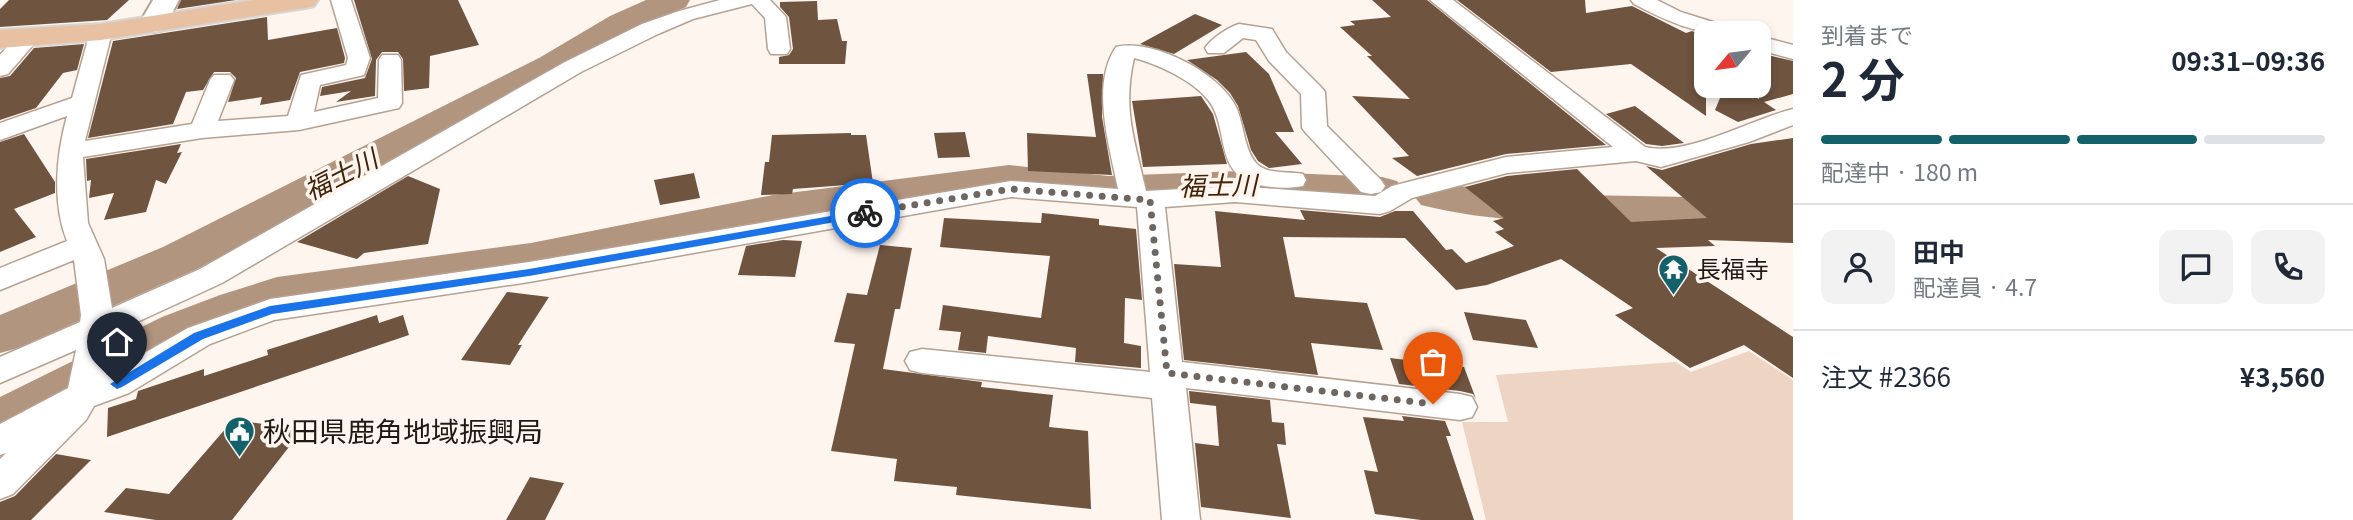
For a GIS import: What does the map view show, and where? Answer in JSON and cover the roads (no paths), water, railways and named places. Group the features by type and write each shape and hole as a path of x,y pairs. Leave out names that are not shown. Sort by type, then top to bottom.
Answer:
{"main road":[{"path":"0,38 101,32 160,12 305,0"}],"street":[{"path":"299,123 309,80 356,70 359,58 341,0"},
{"path":"0,371 96,321 211,276 573,67 650,29 686,15 745,0"},
{"path":"759,0 775,17 779,49"},
{"path":"1440,0 1636,153"},
{"path":"1641,0 1694,23"},
{"path":"1216,48 1239,31 1264,34 1277,56 1313,92 1315,128 1371,186"},
{"path":"0,483 74,410 86,382 96,321 87,252 74,223 70,151 101,32"},
{"path":"0,69 29,37"},
{"path":"1771,46 1793,52"},
{"path":"1181,520 1168,380 1138,193 1115,108 1116,85 1124,52 1132,50 1145,53 1188,74 1219,98 1244,167 1260,178 1423,188"},
{"path":"70,151 202,130 299,123 390,103 390,60"},
{"path":"202,130 222,80"},
{"path":"0,132 81,103"},
{"path":"0,441 86,382 117,384 199,336 270,310 529,272 1011,189 1235,194 1380,205 1402,192 1506,165 1636,153 1661,159 1786,126"},
{"path":"0,280 87,252"},
{"path":"922,361 1460,407"}],"waterway":[{"name":"福士川","path":"0,335 180,258 552,66 622,23 674,0"},
{"name":"福士川","path":"0,421 161,339 218,314 277,294 531,258 773,209 1009,178 1108,189 1240,184 1382,190"},
{"name":"福士川","path":"1436,196 1495,205 1555,209 1691,211 1793,218"}],"place":[{"name":"長福寺","path":"1674,297"},
{"name":"秋田県鹿角地域振興局","path":"240,459"}]}
